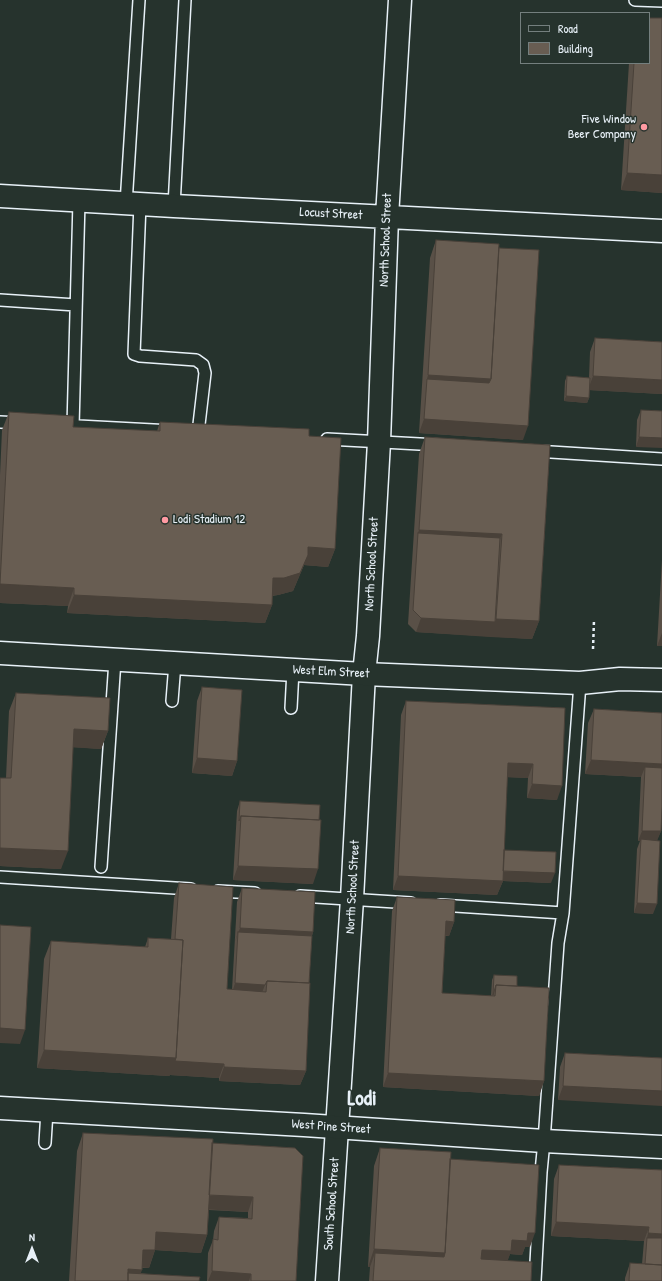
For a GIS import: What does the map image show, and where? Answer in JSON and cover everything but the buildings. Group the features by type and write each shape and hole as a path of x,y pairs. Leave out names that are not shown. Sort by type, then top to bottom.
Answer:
{"street":[{"name":"North School Street","path":"337,1127 379,442 387,217 400,0"},
{"name":"Locust Street","path":"0,196 662,231"},
{"name":"West Elm Street","path":"0,653 364,674 580,683 620,679 662,680"},
{"name":"West Pine Street","path":"0,1108 662,1147"},
{"name":"South School Street","path":"327,1281 337,1127"}],"lane":[{"path":"51,425 194,432 205,373 203,365 196,360 140,356 134,354 133,204 139,0"},
{"path":"174,206 185,0"},
{"path":"635,0 662,1"},
{"path":"72,426 79,201"},
{"path":"0,300 76,305"},
{"path":"0,422 29,424"},
{"path":"314,438 450,446"},
{"path":"522,450 662,459"},
{"path":"102,867 115,660"},
{"path":"172,701 175,663"},
{"path":"291,708 293,670"},
{"path":"535,1281 541,1172 558,943 563,913 580,683"},
{"path":"0,877 267,894"},
{"path":"291,895 563,913"},
{"path":"45,1143 48,1111"}],"path":[{"path":"593,649 594,620"}],"place":[{"name":"Five Window Beer Company","path":"644,127"},
{"name":"Lodi Stadium 12","path":"165,520"}],"district":[{"name":"Lodi","path":"362,1099"}]}
